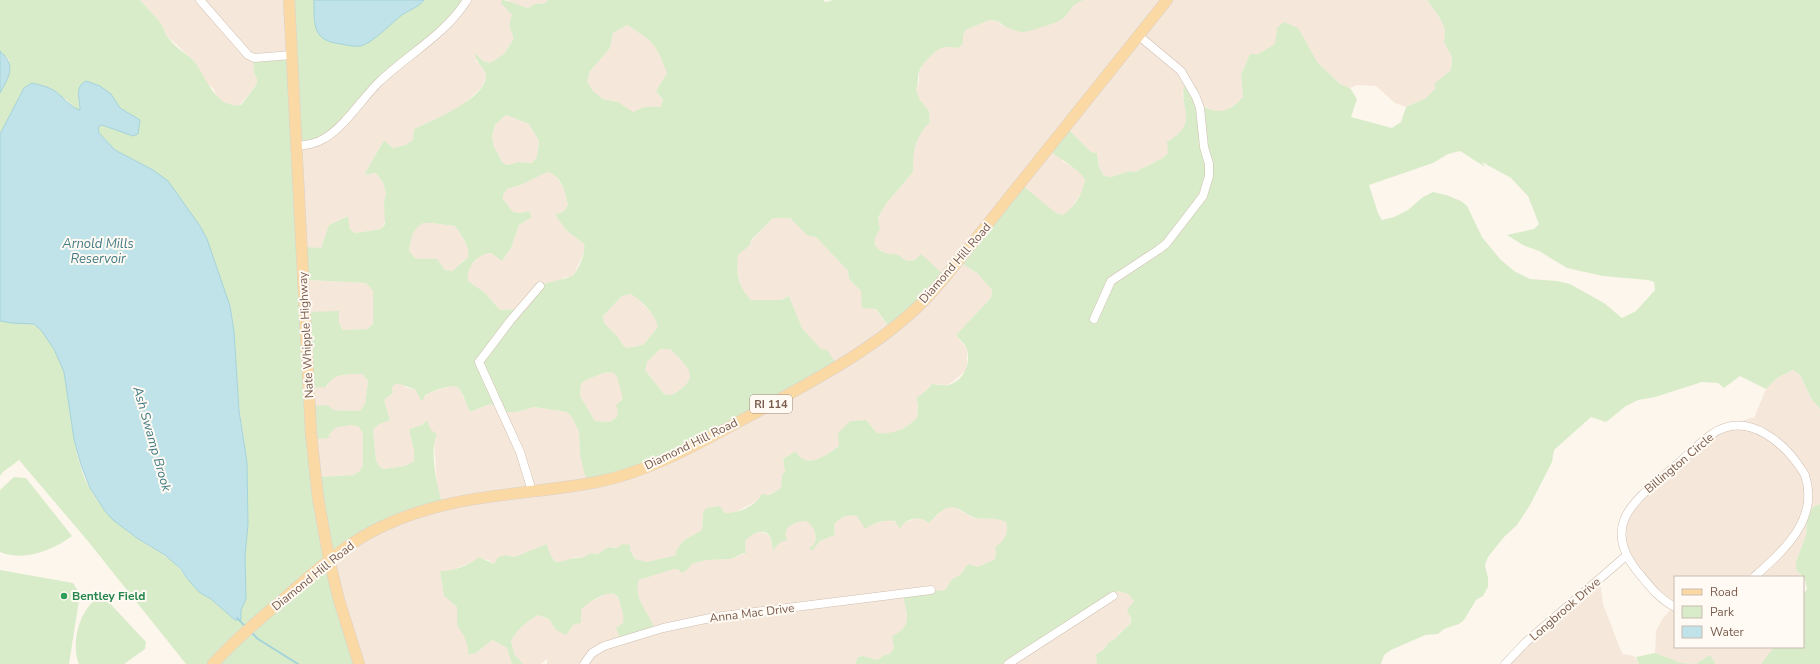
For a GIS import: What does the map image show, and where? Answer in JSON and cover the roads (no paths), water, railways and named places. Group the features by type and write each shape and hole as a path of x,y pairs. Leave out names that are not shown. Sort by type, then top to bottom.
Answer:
{"main road":[{"name":"Nate Whipple Highway","path":"289,0 311,433 318,498 329,559 339,600 359,664"},
{"name":"Diamond Hill Road","path":"213,664 255,624 329,559 356,540 382,526 448,504 480,497 532,491 614,478 632,473 696,445 808,384 890,331 911,313 946,276 1167,0"}],"street":[{"path":"200,0 248,55 254,58 291,55"},
{"path":"296,146 319,141 334,132 388,73 437,35 467,0"},
{"path":"1094,319 1111,281 1166,244 1202,196 1207,184 1209,164 1204,147 1200,108 1196,97 1181,71 1139,36"},
{"path":"532,491 520,452 478,362 540,286"},
{"name":"Billington Circle","path":"1674,606 1661,599 1635,570 1626,556 1622,540 1623,524 1629,509 1636,499 1712,435 1734,426 1750,427 1765,432 1778,442 1806,477 1812,492 1813,500 1811,515 1800,536 1755,576"},
{"name":"Longbrook Drive","path":"1505,664 1526,642 1626,556"},
{"name":"Anna Mac Drive","path":"584,664 592,653 604,646 663,628 691,622 931,590"},
{"path":"1008,664 1113,596"}],"water":[{"path":"314,0 424,0 417,7 402,15 370,41 360,46 350,46 332,42 320,35 315,24"},
{"path":"0,51 8,61 10,71 0,93"},
{"name":"Arnold Mills Reservoir","path":"86,81 100,86 111,94 120,108 140,120 138,134 133,136 102,125 98,127 99,133 115,150 153,170 168,181 200,226 207,239 230,306 234,332 239,410 247,463 248,524 245,556 246,599 241,610 241,620 235,620 211,599 199,592 181,569 165,555 137,538 113,520 105,511 90,488 81,465 74,439 64,372 54,349 41,330 34,324 0,321 0,134 24,88 32,83 51,89 80,110 78,94 80,87"}],"waterway":[{"name":"Ash Swamp Brook","path":"237,618 245,626"},
{"name":"Ash Swamp Brook","path":"251,632 258,639 298,664"}],"place":[{"name":"Bentley Field","path":"64,596"}]}
